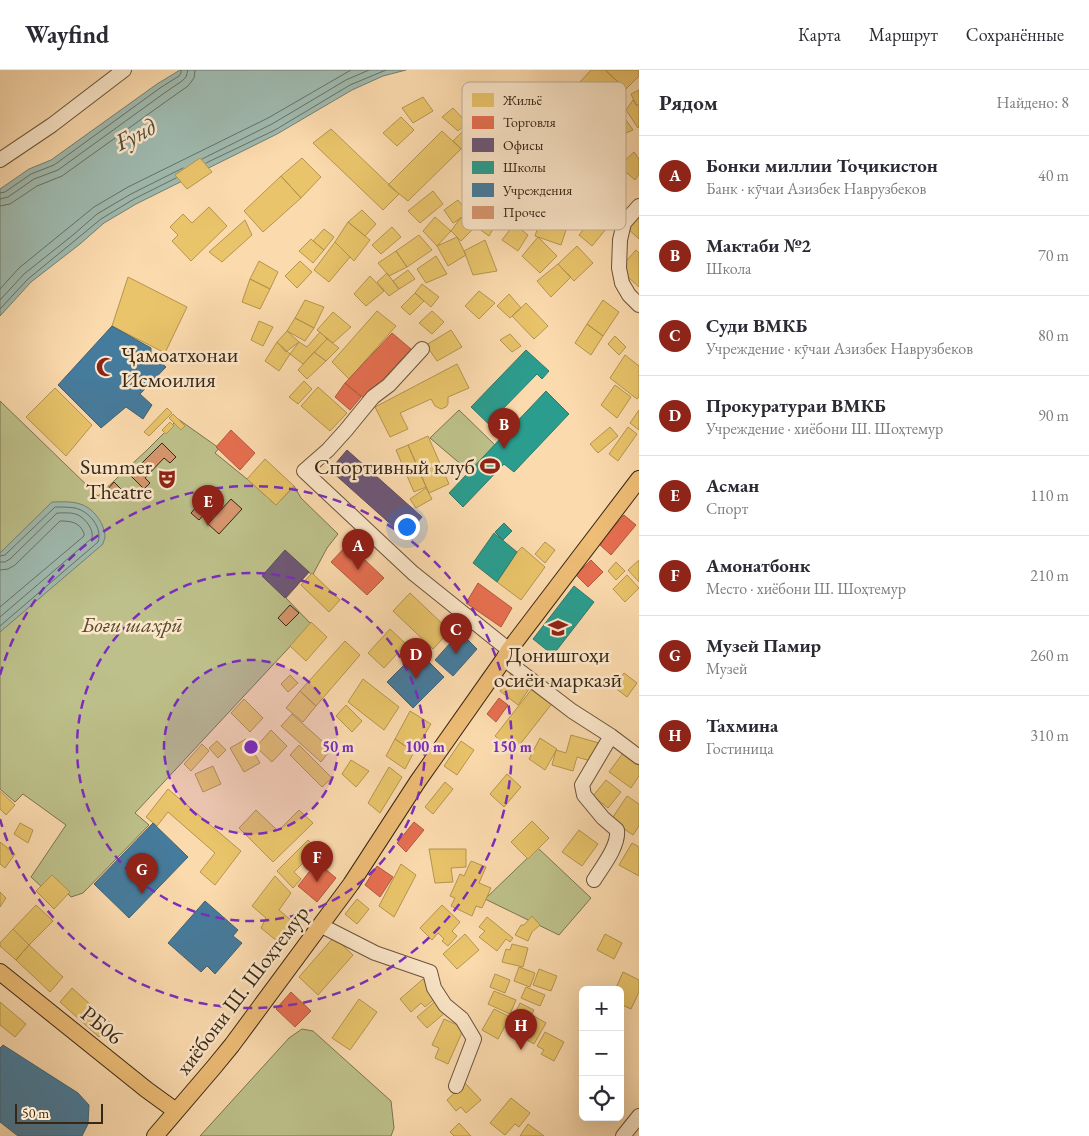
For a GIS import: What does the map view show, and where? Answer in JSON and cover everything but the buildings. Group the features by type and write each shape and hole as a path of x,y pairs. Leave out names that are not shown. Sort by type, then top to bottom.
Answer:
{"main road":[{"name":"хиёбони Ш. Шоҳтемур","path":"155,1136 236,1039 351,884 418,781 507,654 639,479"},
{"name":"РБ06","path":"0,972 176,1111"}],"street":[{"path":"0,160 124,70"},
{"path":"626,221 639,206"},
{"path":"622,230 619,268 622,283 629,295 639,305"},
{"path":"422,349 389,385 373,397 328,450 304,471 413,573 572,711 639,757"},
{"path":"594,880 618,837 617,830 603,818 584,795 582,785 611,736"},
{"path":"320,925 375,953 430,972 434,988 445,1005 462,1019 474,1039 456,1086"},
{"path":"624,1136 639,1116"}],"green space":[{"name":"Боғи шаҳрӣ","path":"0,401 98,496 178,419 219,448 215,453 276,505 294,486 301,498 338,534 327,548 312,576 309,572 286,598 311,624 135,813 149,825 83,893 71,897 54,879 44,889 31,877 66,825 23,794 15,802 0,789"},
{"path":"459,410 495,445 470,472 430,438"},
{"path":"538,848 591,898 559,935 485,899"},
{"path":"302,1029 313,1031 391,1101 394,1128 391,1136 200,1136 289,1038"}],"water":[{"name":"Ғунд","path":"180,70 406,70 383,76 352,90 277,134 136,204 104,223 31,282 0,316 0,189 29,169 51,160 157,84"},
{"path":"52,502 73,502 89,508 103,526 105,537 103,544 0,632 0,553"}],"place":[{"name":"Ҷамоатхонаи Исмоилия","path":"106,367"},
{"name":"Мактаби №2","path":"504,449"},
{"name":"Спортивный клуб","path":"490,466"},
{"name":"Summer Theatre","path":"167,479"},
{"name":"Асман","path":"208,526"},
{"name":"Бонки миллии Тоҷикистон","path":"358,570"},
{"name":"Донишгоҳи осиёи марказӣ","path":"558,628"},
{"name":"Суди ВМКБ","path":"456,654"},
{"name":"Прокуратураи ВМКБ","path":"416,679"},
{"name":"Амонатбонк","path":"317,882"},
{"name":"Музей Памир","path":"142,894"},
{"name":"Тахмина","path":"521,1050"}]}
